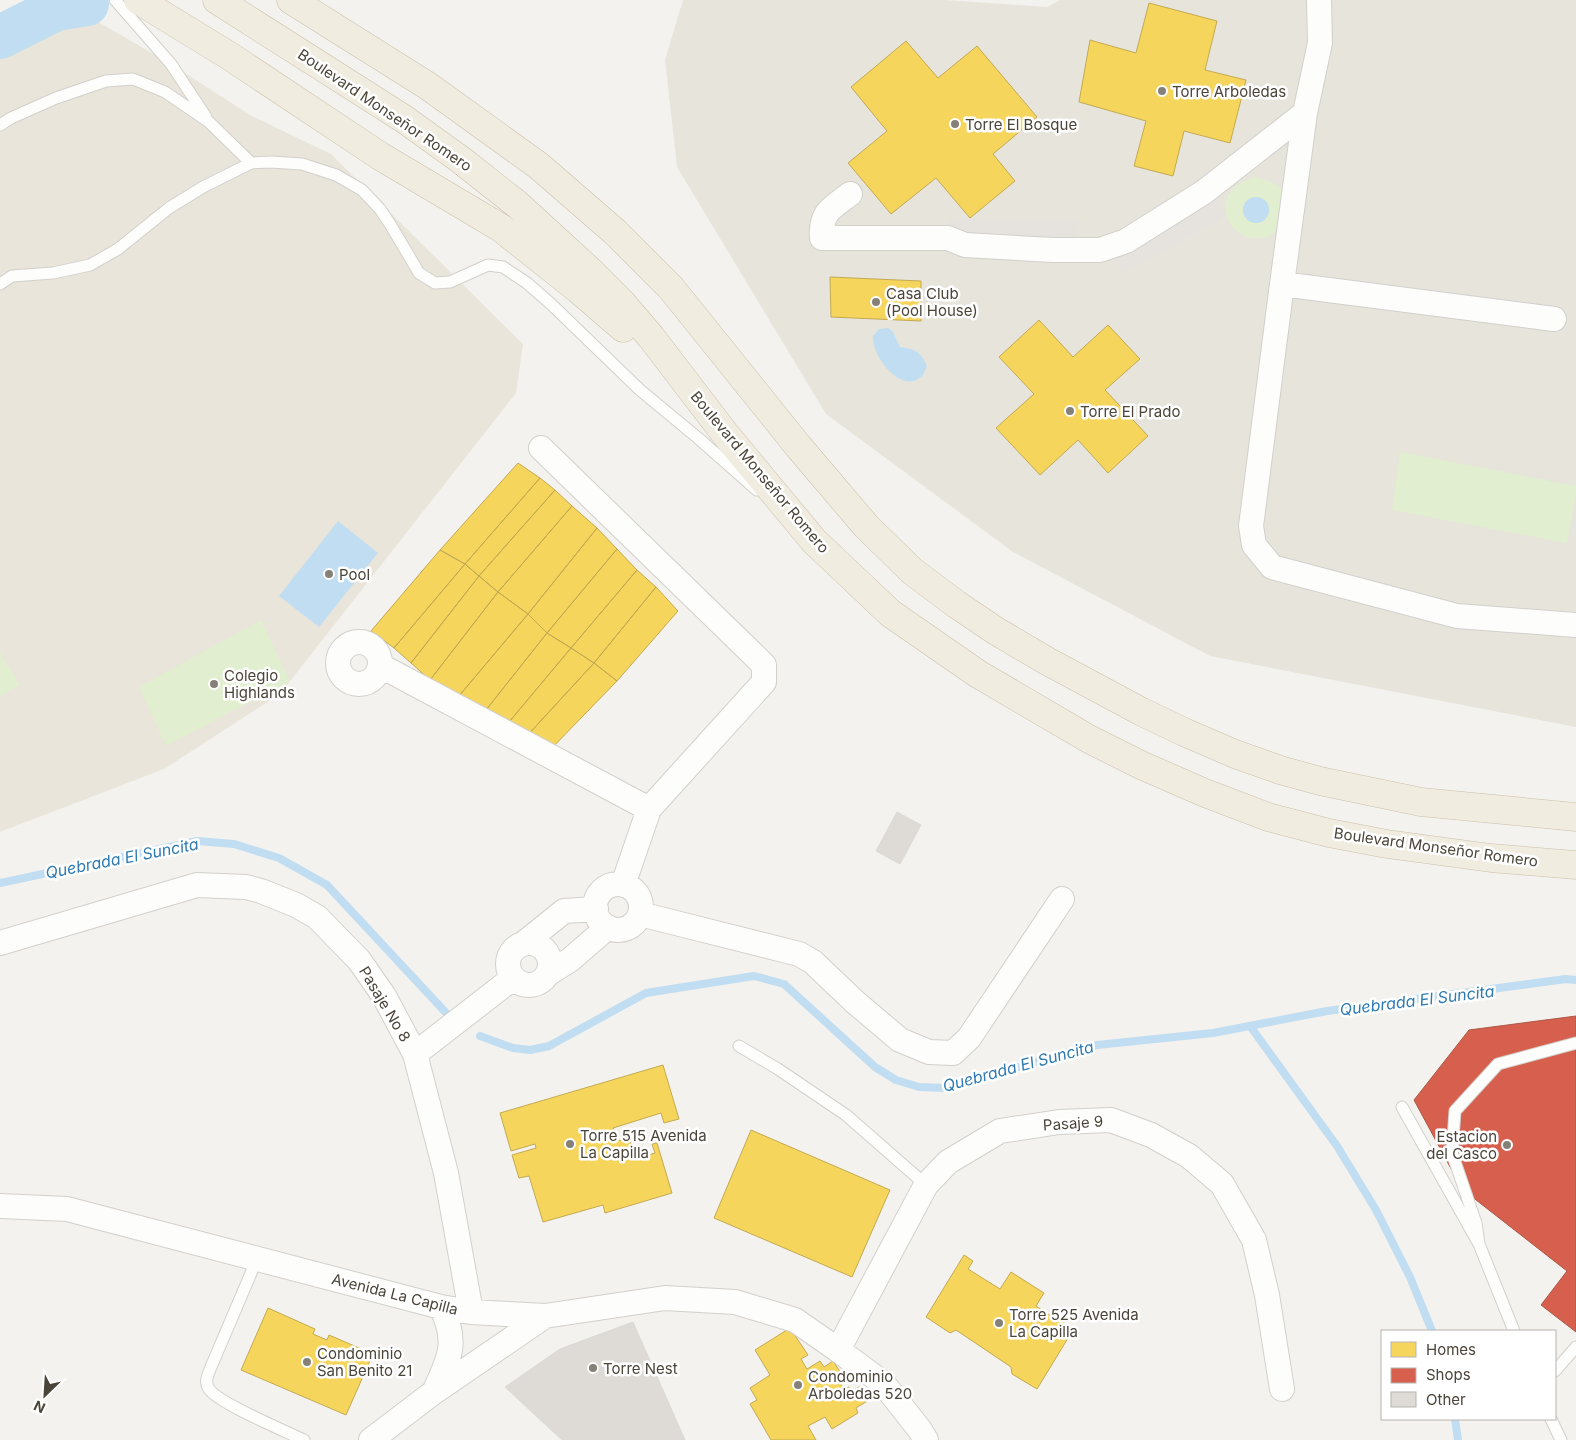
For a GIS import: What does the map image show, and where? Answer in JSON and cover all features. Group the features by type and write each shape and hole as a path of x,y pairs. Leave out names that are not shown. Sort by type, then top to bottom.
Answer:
{"highway":[{"path":"138,0 220,50 380,156 500,228 579,290 693,391"},
{"name":"Boulevard Monseñor Romero","path":"217,0 404,119 518,204 622,303 814,541 890,613 978,674 1089,739 1143,766 1268,818 1329,833 1387,844 1490,858 1576,865"},
{"path":"291,0 428,86 539,166 615,232 671,288 798,446 866,526 912,571 996,631 1047,661 1150,716 1234,754 1280,770 1421,802 1576,817"}],"street":[{"path":"1319,0 1320,44 1306,113 1282,284 1251,526 1254,545 1272,567 1457,616 1576,625"},
{"path":"850,194 826,213 821,227 822,238 948,238 965,245 1053,250 1100,250 1126,241 1204,192 1306,113"},
{"path":"1282,284 1554,319"},
{"path":"540,448 764,665 764,682 649,809 623,885"},
{"path":"381,666 649,809"},
{"name":"Pasaje No 8","path":"0,943 197,885 246,887 296,905 317,917 359,960 384,996 415,1054 446,1173 471,1312"},
{"path":"623,885 632,888 637,894 640,901 640,914 636,922 630,927 615,929 602,918 596,902 604,889 610,886 623,885"},
{"path":"640,914 799,954 813,962 855,1002 900,1040 928,1052 953,1053 969,1038 1062,899"},
{"path":"564,911 602,918 570,960 549,973 540,983 533,985 519,983 513,978 510,972 509,958 512,952 564,911"},
{"path":"523,944 537,944 548,953 550,959 549,973"},
{"path":"415,1054 513,978"},
{"name":"Pasaje 9","path":"838,1350 926,1185 948,1162 1000,1131 1059,1122 1111,1120 1151,1135 1189,1156 1222,1184 1254,1240 1267,1295 1282,1389"},
{"name":"Avenida La Capilla","path":"0,1206 67,1209 441,1307 471,1312 544,1316 665,1298 735,1302 795,1320 838,1350 883,1383 926,1440"},
{"path":"434,1392 451,1352 448,1320 441,1307"},
{"path":"371,1440 434,1392 544,1316"}],"lane":[{"path":"115,0 170,64 209,122"},
{"path":"0,125 11,118 56,98 106,81 133,79 165,92 209,122 251,163"},
{"path":"0,284 12,276 53,273 90,265 118,249 170,208 203,187 251,163 302,164 336,175 362,190 380,209 419,273 435,283 450,282 488,265 503,267 519,278 551,304 640,390 698,438 814,541"},
{"path":"1479,1244 1476,1222 1452,1153 1455,1112 1498,1064 1576,1043"},
{"path":"739,1046 778,1069 846,1115 926,1185"},
{"path":"1402,1107 1479,1244 1514,1330"},
{"path":"257,1259 210,1367 206,1379 208,1388 228,1403 304,1440"},
{"path":"1556,1370 1576,1347"},
{"path":"1551,1420 1561,1440"}],"shaded area":[{"name":"Colegio Highlands","path":"27,0 60,0 171,64 250,115 331,154 523,344 516,393 280,694 164,769 0,832 0,37"},
{"path":"683,0 945,0 1047,7 1060,0 1576,0 1576,727 1210,656 1013,552 826,414 677,167 665,60"},
{"path":"1212,195 1226,216 1122,275 1112,255"},
{"path":"948,219 1078,221 1078,241 948,235"}],"green space":[{"path":"1255,177 1275,184 1285,196 1284,208 1278,228 1271,235 1259,238 1247,237 1236,231 1227,218 1225,209 1228,195 1233,189 1246,180"},
{"path":"1400,452 1576,486 1567,543 1392,510"},
{"name":"Colegio Highlands","path":"261,620 290,681 166,746 139,687"},
{"path":"0,652 20,685 0,696"}],"water":[{"path":"1256,197 1266,200 1269,210 1266,220 1256,223 1246,220 1243,210 1246,200"},
{"path":"888,328 893,332 900,347 916,352 924,361 927,366 922,376 915,380 901,380 894,376 883,364 875,348 873,336 879,329"},
{"name":"Pool","path":"338,521 378,553 319,627 279,596"}],"building: Homes":[{"name":"Torre Arboledas","path":"1149,3 1217,21 1205,70 1246,80 1230,143 1184,131 1173,176 1134,166 1146,121 1079,102 1090,40 1136,53"},
{"name":"Torre El Bosque","path":"906,41 938,78 977,46 1037,117 993,154 1015,181 970,218 936,178 891,214 848,163 887,131 851,87"},
{"name":"Casa Club (Pool House)","path":"830,277 921,281 921,321 831,317"},
{"name":"Torre El Prado","path":"1039,320 1073,357 1108,325 1140,359 1105,390 1148,436 1108,473 1078,440 1040,475 996,428 1034,394 999,357"},
{"path":"518,463 540,478 465,564 440,550"},
{"path":"540,478 555,490 479,576 465,564"},
{"path":"555,490 572,506 498,592 479,576"},
{"path":"572,506 597,528 528,614 498,592"},
{"path":"597,528 617,549 547,633 528,614"},
{"path":"617,549 637,570 571,648 547,633"},
{"path":"440,550 465,564 394,648 371,631"},
{"path":"465,564 479,576 411,663 394,648"},
{"path":"637,570 656,587 594,663 571,648"},
{"path":"479,576 498,592 430,680 411,663"},
{"path":"656,587 678,611 617,681 594,663"},
{"path":"498,592 528,614 459,696 430,680"},
{"path":"528,614 547,633 482,715 459,696"},
{"path":"547,633 571,648 504,728 482,715"},
{"path":"571,648 594,663 525,738 504,728"},
{"path":"594,663 617,681 548,752 525,738"},
{"name":"Torre 515 Avenida La Capilla","path":"663,1065 679,1119 664,1123 661,1113 613,1128 617,1141 629,1138 636,1159 655,1153 652,1144 657,1143 672,1193 605,1213 603,1205 543,1222 529,1176 519,1178 512,1155 536,1148 535,1144 511,1151 500,1113"},
{"path":"751,1130 890,1190 852,1277 714,1218"},
{"name":"Torre 525 Avenida La Capilla","path":"964,1255 973,1261 968,1269 1000,1289 1011,1272 1044,1293 1036,1306 1060,1322 1063,1316 1067,1318 1063,1324 1073,1330 1037,1389 1012,1374 1011,1367 956,1330 950,1333 926,1317"},
{"name":"Condominio San Benito 21","path":"268,1308 315,1329 313,1334 327,1340 329,1335 373,1354 346,1415 241,1370"},
{"name":"Condominio Arboledas 520","path":"790,1328 808,1355 801,1359 807,1369 820,1361 824,1367 833,1361 843,1376 838,1380 844,1389 849,1387 852,1391 861,1386 869,1400 856,1408 858,1413 832,1429 825,1417 808,1426 816,1440 771,1440 750,1404 757,1400 750,1388 770,1375 755,1350"}],"building: Shops":[{"name":"Estacion del Casco","path":"1576,1016 1576,1332 1541,1305 1567,1271 1462,1189 1414,1100 1469,1030"}],"building: Other":[{"path":"897,812 921,825 900,864 876,851"},
{"name":"Torre Nest","path":"633,1322 685,1440 562,1440 505,1387 560,1349"}],"waterway":[{"path":"0,37 56,9 87,4"},
{"name":"Quebrada El Suncita","path":"0,883 197,841 234,844 279,858 327,885 449,1016"},
{"name":"Quebrada El Suncita","path":"480,1036 513,1048 530,1050 549,1046 646,993 754,976 784,984 875,1067 896,1080 919,1087 946,1088 1097,1045 1213,1033 1327,1011 1566,979 1576,980"},
{"path":"1250,1026 1337,1146 1376,1210 1410,1277 1432,1330"},
{"path":"1455,1420 1458,1440"}],"place":[{"name":"Torre Arboledas","path":"1162,91"},
{"name":"Torre El Bosque","path":"955,124"},
{"name":"Casa Club (Pool House)","path":"876,302"},
{"name":"Torre El Prado","path":"1070,411"},
{"name":"Pool","path":"329,574"},
{"name":"Colegio Highlands","path":"214,684"},
{"name":"Torre 515 Avenida La Capilla","path":"570,1144"},
{"name":"Estacion del Casco","path":"1507,1145"},
{"name":"Torre 525 Avenida La Capilla","path":"999,1323"},
{"name":"Condominio San Benito 21","path":"307,1362"},
{"name":"Torre Nest","path":"593,1368"},
{"name":"Condominio Arboledas 520","path":"798,1385"}]}
